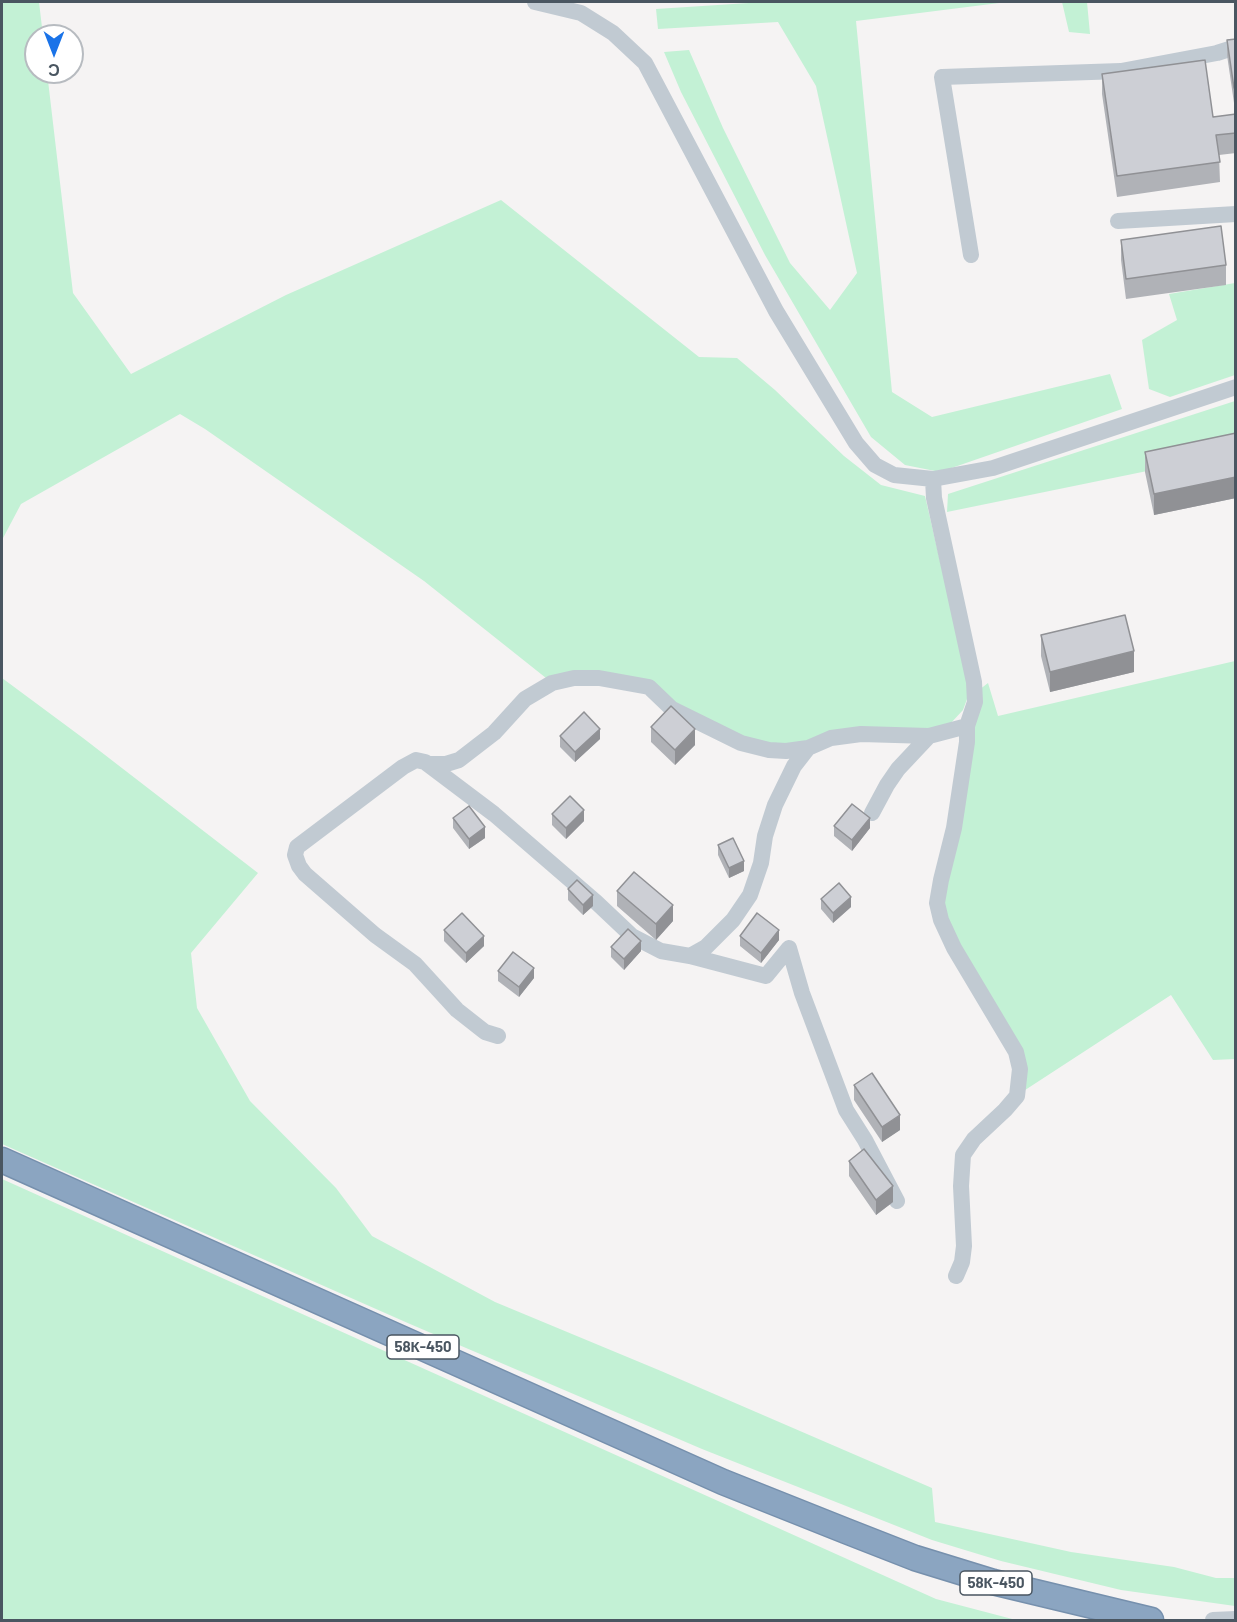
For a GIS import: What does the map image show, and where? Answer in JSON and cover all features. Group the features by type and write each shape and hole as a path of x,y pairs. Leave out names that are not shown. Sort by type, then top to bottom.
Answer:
{"highway":[{"name":"58К-450","path":"2,1160 723,1482 846,1532 915,1558 993,1582 1151,1620"}],"street":[{"path":"535,2 581,14 614,33 645,63 776,311 856,442 875,465 894,475 933,479 993,468 1236,387"},
{"path":"971,255 942,77 1121,71 1217,53 1236,47"},
{"path":"1118,221 1236,214"},
{"path":"933,479 934,498 974,682 975,702 967,726 967,742 956,817 937,903 941,920 954,948 1016,1052 1020,1068 1017,1096 974,1139 963,1155 961,1186 964,1246 962,1262 956,1276"},
{"path":"498,1036 485,1032 457,1010 415,964 375,935 305,874 295,855 297,847 403,767 416,760 428,764 446,764 459,760 494,733 525,699 552,683 574,678 598,678 649,687 672,709 741,743 770,750 786,751 808,748 831,738 861,734 929,736 967,726"},
{"path":"872,813 893,777 916,748 929,736"},
{"path":"690,956 706,947 733,920 750,895 760,863 765,836 776,805 794,766 808,748"},
{"path":"428,764 502,821 632,936 661,951 690,956 766,976 789,948 802,993 846,1110 865,1140 897,1201"},
{"path":"1213,1620 1236,1619"}],"green space":[{"path":"2,2 39,2 42,24 24,24 24,84 48,84 73,293 131,374 286,295 501,200 699,357 737,358 775,390 844,456 881,485 925,496 970,691 963,710 950,724 939,728 785,748 729,735 676,705 659,687 546,678 424,581 180,414 21,504 2,540"},
{"path":"764,2 1007,2 856,21 892,392 932,417 1110,374 1122,409 940,472 905,465 871,437 765,255 681,92 664,52 689,50 723,128 790,263 830,310 857,273 816,86 778,22 658,29 656,9"},
{"path":"1062,2 1087,2 1090,34 1069,32"},
{"path":"1235,283 1235,375 1170,397 1149,389 1142,340 1177,320 1169,294"},
{"path":"1235,401 1235,453 947,512 948,494"},
{"path":"1235,661 1235,1059 1213,1060 1171,995 1019,1094 1023,1065 941,914 979,690 988,683 998,716"},
{"path":"2,678 258,873 191,953 197,1008 250,1101 336,1188 372,1236 495,1302 932,1488 935,1522 1071,1552 1174,1567 1216,1578 1235,1578 1235,1606 1121,1590 1001,1561 932,1540 702,1449 410,1324 2,1144"},
{"path":"2,1179 936,1599 1016,1620 2,1620"}],"building":[{"path":"1236,39 1236,87 1234,88 1227,40"},
{"path":"1205,60 1213,117 1236,114 1236,133 1216,135 1220,162 1117,176 1102,74"},
{"path":"1221,226 1226,265 1126,279 1121,240"},
{"path":"1236,433 1236,477 1154,494 1145,452"},
{"path":"1125,615 1134,651 1050,672 1041,635"},
{"path":"671,706 695,729 675,750 651,727"},
{"path":"584,712 600,729 575,752 560,736"},
{"path":"570,796 584,810 566,828 552,814"},
{"path":"852,804 870,818 852,840 834,826"},
{"path":"469,806 485,827 469,839 453,818"},
{"path":"733,838 744,861 729,868 718,845"},
{"path":"634,872 673,905 656,924 617,891"},
{"path":"577,880 593,895 583,905 568,889"},
{"path":"839,883 851,897 833,913 821,899"},
{"path":"462,913 484,936 466,953 444,930"},
{"path":"757,913 779,930 761,953 740,936"},
{"path":"628,929 641,941 624,959 611,947"},
{"path":"513,952 534,968 519,987 498,971"},
{"path":"872,1073 900,1115 882,1127 854,1085"},
{"path":"864,1149 893,1186 876,1200 849,1161"}]}
